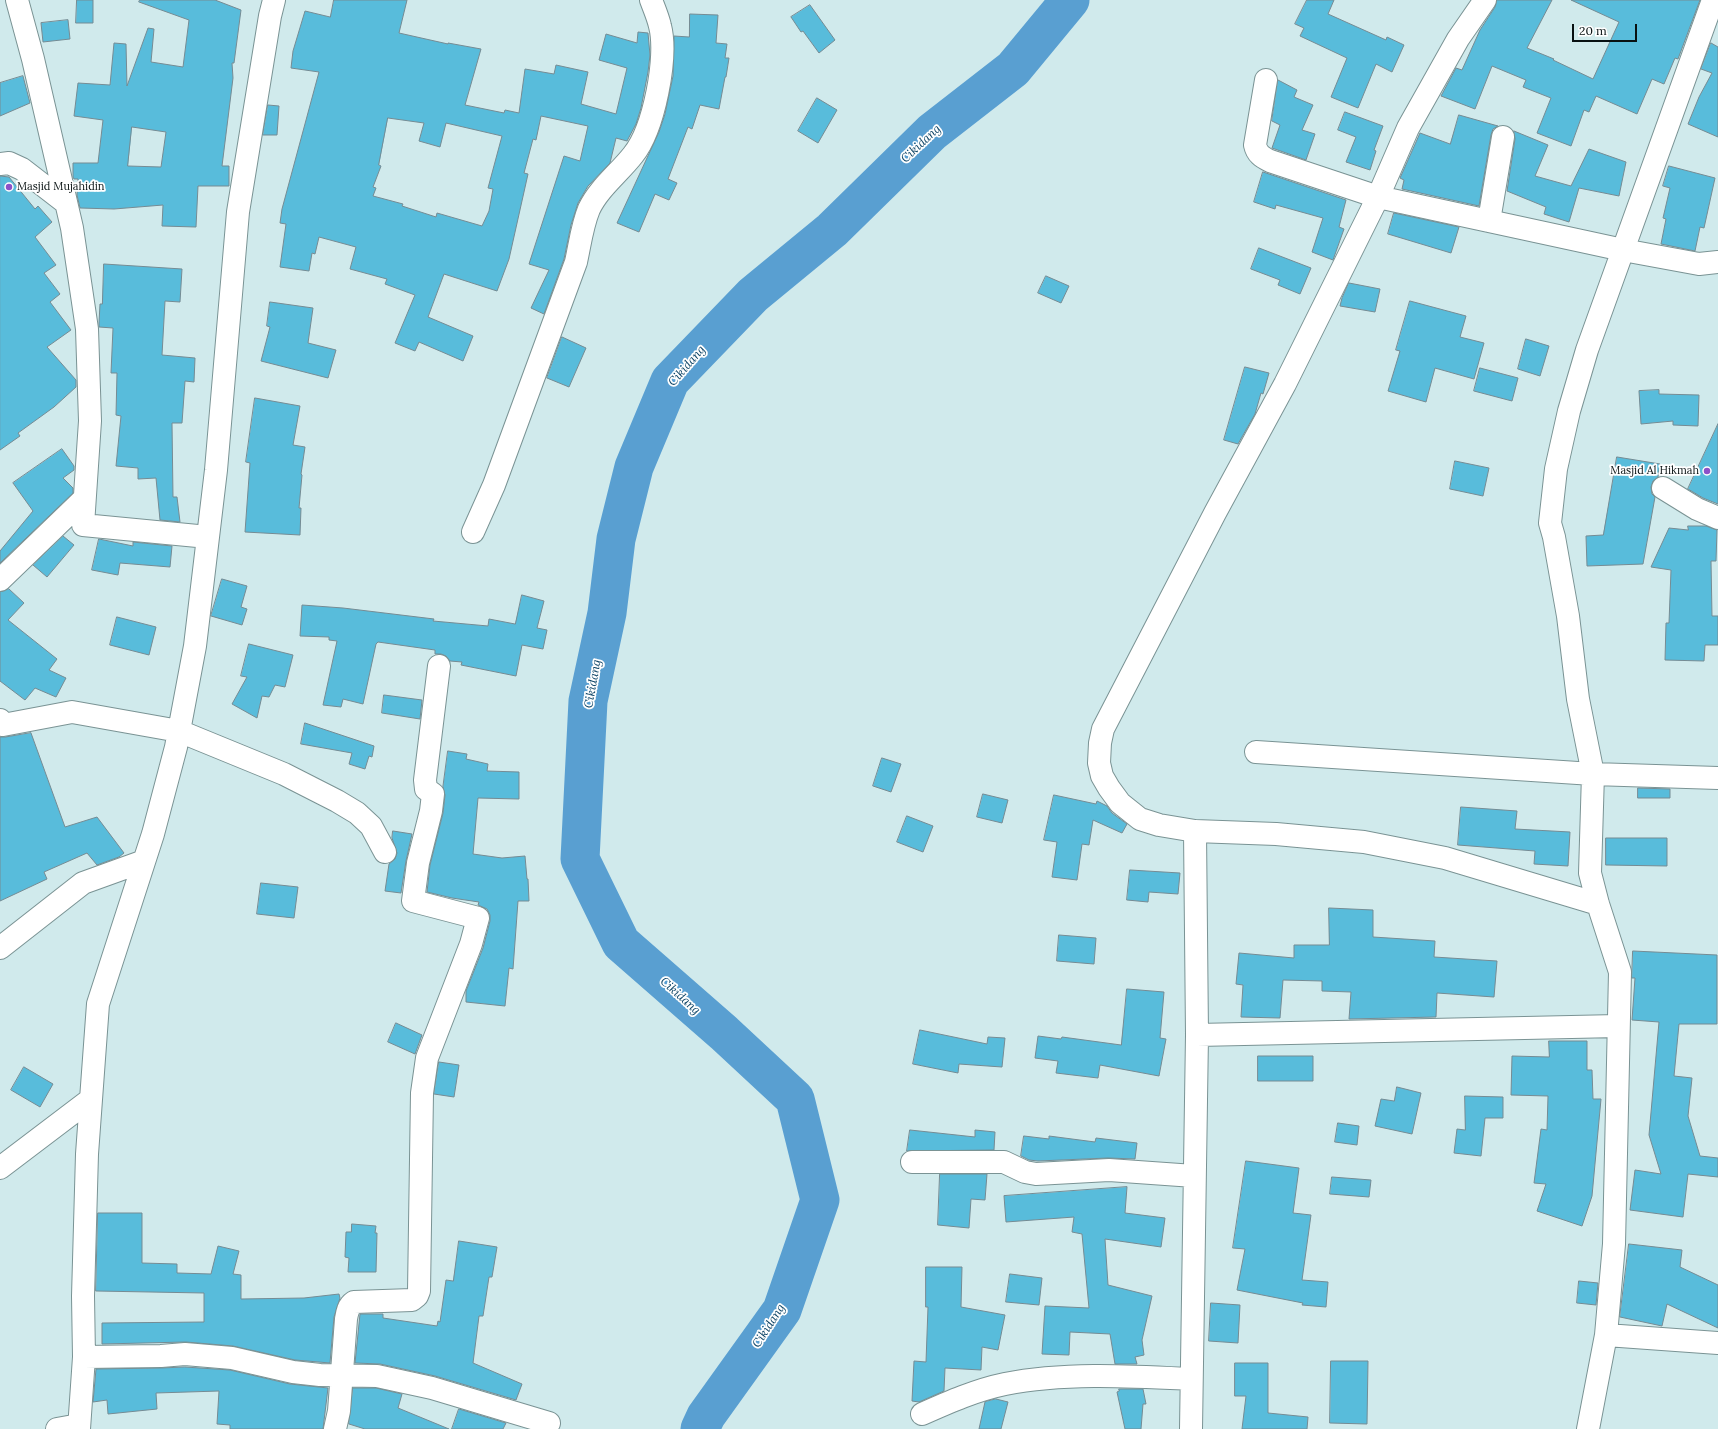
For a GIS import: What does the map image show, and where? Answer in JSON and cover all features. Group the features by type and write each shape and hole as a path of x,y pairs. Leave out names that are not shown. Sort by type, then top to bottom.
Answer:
{"street":[{"path":"17,0 33,59 72,228 87,329 90,421 83,525 208,537"},
{"path":"57,1429 79,1427 84,1357 83,1296 87,1154 98,1004 154,834 179,731 195,646 216,470 238,212 270,16 274,0"},
{"path":"473,532 494,485 576,262 581,234 590,208 600,192 634,154 643,137 651,116 661,74 662,60 660,25 651,0"},
{"path":"1485,0 1458,39 1408,128 1378,197 1285,384 1215,513 1103,729 1100,743 1099,762 1102,776 1108,788 1120,803 1140,819 1159,825 1195,831 1276,834 1364,842 1445,858 1598,904"},
{"path":"1588,1429 1606,1335 1614,1244 1620,972 1598,904 1590,872 1593,774 1578,700 1568,616 1554,537 1550,523 1556,469 1569,411 1587,350 1713,0"},
{"path":"1266,80 1255,140 1256,149 1261,156 1270,161 1378,197 1623,250 1699,264 1718,262"},
{"path":"1489,221 1503,137"},
{"path":"0,164 9,163 22,168 66,203"},
{"path":"1664,488 1697,509 1718,518"},
{"path":"0,580 84,499"},
{"path":"335,1429 339,1411 346,1319 351,1305 354,1302 412,1300 418,1294 422,1093 424,1074 427,1058 471,944 478,918 413,901 418,863 431,811 433,794 426,789 425,784 439,666"},
{"path":"1,724 72,712 179,731 284,774 338,801 357,813 371,826 385,852"},
{"path":"1256,752 1593,774 1718,778"},
{"path":"1191,1429 1197,1035 1195,831"},
{"path":"0,948 83,883 144,861"},
{"path":"1197,1035 1618,1026"},
{"path":"0,1168 91,1099"},
{"path":"912,1162 1004,1162 1025,1172 1036,1174 1109,1170 1194,1176"},
{"path":"1606,1335 1718,1343"},
{"path":"84,1357 161,1356 185,1354 232,1358 293,1372 320,1375 342,1374 377,1376 432,1388 460,1398 549,1423"},
{"path":"922,1414 964,1396 1005,1384 1055,1378 1105,1377 1191,1379"}],"building":[{"path":"77,0 93,0 93,23 76,23"},
{"path":"140,0 215,0 241,10 234,63 232,63 233,78 222,166 229,166 229,186 198,186 196,227 162,226 163,205 114,209 80,208 77,195 78,179 74,179 73,177 73,163 98,163 103,120 74,116 78,83 110,85 114,43 126,44 127,86 148,28 154,29 151,62 183,67 189,20 139,2","holes":["132,127 166,132 161,167 128,166"]},
{"path":"334,0 407,0 399,33 448,44 481,49 465,105 504,113 505,110 519,113 525,69 554,74 556,65 588,72 581,104 616,114 627,68 599,60 606,34 637,43 638,32 648,33 650,55 648,72 641,108 636,124 627,141 616,138 610,163 588,186 578,203 571,225 564,259 544,314 531,308 549,270 529,264 564,156 580,161 588,126 541,116 536,140 533,139 524,173 528,174 509,259 497,291 444,274 428,317 473,336 463,361 419,342 415,351 395,343 415,295 385,284 387,279 350,269 356,247 319,237 315,254 312,253 309,271 280,267 286,224 280,223 282,209 319,72 291,68 293,51 305,11 330,17","holes":["388,118 424,123 419,141 440,147 446,123 502,136 488,188 493,189 489,211 482,226 437,213 436,217 402,206 403,204 373,196 376,188 373,187 381,166 379,165"]},
{"path":"1307,0 1334,0 1328,14 1386,40 1387,37 1404,45 1392,72 1376,64 1358,108 1331,97 1347,58 1300,36 1304,28 1295,24"},
{"path":"1497,0 1552,0 1527,48 1554,59 1553,60 1593,79 1619,22 1571,0 1700,0 1678,59 1675,58 1664,84 1652,79 1637,114 1596,96 1589,112 1584,110 1571,146 1537,133 1551,98 1523,87 1526,80 1492,66 1475,109 1441,96 1456,68 1462,70 1480,30 1495,7"},
{"path":"810,5 835,40 819,53 803,31 801,32 791,17"},
{"path":"690,14 718,15 716,43 727,44 725,58 729,58 719,109 700,105 692,129 688,127 668,179 677,183 669,200 655,194 639,232 617,223 659,132 665,114 673,76 674,36 689,37"},
{"path":"68,20 70,39 43,42 41,23"},
{"path":"1711,43 1718,47 1718,137 1688,124 1699,97 1712,73 1701,69"},
{"path":"23,76 30,103 0,116 0,83"},
{"path":"1278,80 1297,90 1294,97 1313,105 1302,130 1315,134 1306,160 1272,148 1280,125 1272,121"},
{"path":"817,98 837,110 818,143 798,131"},
{"path":"268,105 279,106 277,135 263,135"},
{"path":"1345,112 1383,126 1374,150 1376,151 1370,170 1346,162 1356,137 1338,130"},
{"path":"1459,115 1498,126 1493,129 1491,135 1479,206 1402,189 1404,180 1400,178 1420,133 1450,144"},
{"path":"1514,131 1548,145 1535,176 1571,186 1589,149 1626,162 1619,196 1579,188 1569,222 1544,214 1546,207 1507,191 1515,139"},
{"path":"1669,166 1715,178 1704,228 1700,227 1695,251 1661,244 1666,219 1663,218 1670,188 1663,186"},
{"path":"1263,172 1346,200 1339,227 1344,229 1333,260 1312,252 1323,218 1276,205 1275,209 1254,202"},
{"path":"0,176 9,177 35,209 38,206 52,222 35,237 56,265 44,273 60,294 50,302 71,330 47,347 76,380 76,387 54,407 18,433 20,436 0,450"},
{"path":"1394,213 1459,227 1451,253 1388,234"},
{"path":"1259,248 1311,268 1300,294 1278,285 1280,280 1251,269"},
{"path":"104,264 182,269 180,302 165,301 162,355 195,358 194,382 185,381 182,423 172,423 173,497 177,497 180,522 160,520 156,478 138,479 138,468 116,466 121,416 116,415 117,373 111,373 113,328 99,327"},
{"path":"1046,276 1069,286 1061,303 1038,293"},
{"path":"1349,283 1380,289 1375,312 1340,306"},
{"path":"1410,301 1466,316 1460,337 1484,343 1474,379 1435,368 1426,402 1388,391 1400,351 1396,350"},
{"path":"270,302 313,308 308,343 336,350 328,378 261,361 270,327 267,326"},
{"path":"562,337 586,348 569,387 547,378"},
{"path":"1526,339 1549,346 1540,376 1518,369"},
{"path":"1245,367 1269,373 1255,414 1238,444 1224,440"},
{"path":"1480,368 1518,378 1512,401 1474,391"},
{"path":"1659,390 1659,394 1699,395 1698,426 1673,425 1673,421 1641,424 1639,391"},
{"path":"255,398 300,406 293,445 305,447 301,474 299,508 301,508 300,535 245,532 250,463 246,462"},
{"name":"Masjid Al Hikmah","path":"1718,424 1718,504 1703,498 1688,489"},
{"path":"62,449 74,466 74,470 63,478 73,488 73,493 0,563 0,551 33,511 13,483"},
{"path":"1617,457 1660,464 1658,477 1653,481 1651,487 1652,494 1655,497 1643,564 1587,566 1586,536 1603,535"},
{"path":"1455,461 1489,468 1483,496 1450,489"},
{"path":"1688,526 1706,526 1717,530 1716,561 1711,561 1712,616 1718,616 1718,645 1705,645 1704,661 1665,660 1666,623 1669,623 1671,570 1651,567 1669,528 1688,530"},
{"path":"63,536 74,545 47,577 33,565"},
{"path":"99,539 133,546 133,542 172,546 170,567 120,563 118,575 92,570"},
{"path":"222,579 247,586 241,607 247,609 242,625 211,616"},
{"path":"9,589 24,603 8,620 57,659 49,670 66,678 56,697 35,688 25,700 0,681 0,592"},
{"path":"522,595 544,601 537,628 547,630 543,649 522,645 516,676 461,665 462,662 450,661 446,656 435,654 435,650 378,642 376,644 363,704 343,699 341,707 323,705 337,641 329,640 329,637 300,636 302,605 343,608 434,619 433,621 488,626 489,619 515,624"},
{"path":"117,617 156,627 149,655 110,645"},
{"path":"249,644 293,655 285,687 275,685 269,697 262,696 257,718 232,704 247,677 241,676"},
{"path":"384,695 422,700 420,719 382,713"},
{"path":"305,723 374,746 372,757 369,756 365,769 349,764 352,753 301,744"},
{"path":"31,733 65,827 97,817 124,853 119,857 97,865 87,853 44,872 47,879 0,901 0,737"},
{"path":"448,751 467,754 466,759 488,764 487,771 519,772 519,799 478,798 473,854 502,858 525,856 529,901 518,901 513,969 509,968 505,1006 466,1002 466,991 483,948 490,921 490,915 487,909 478,905 479,902 427,892 430,865 443,813 445,795 443,787"},
{"path":"882,758 901,764 891,792 873,786"},
{"path":"1638,788 1670,789 1670,798 1638,798"},
{"path":"983,794 1008,800 1002,823 977,817"},
{"path":"1054,795 1096,804 1097,801 1107,806 1112,813 1127,824 1122,833 1093,820 1089,845 1082,844 1077,880 1052,877 1057,842 1044,840"},
{"path":"1461,807 1517,811 1515,829 1570,832 1568,866 1534,864 1535,851 1458,845"},
{"path":"907,816 933,826 923,852 897,842"},
{"path":"393,831 412,834 401,893 385,891 389,864 395,859 397,853 392,838"},
{"path":"1606,838 1667,838 1667,866 1606,865"},
{"path":"1130,870 1180,873 1178,894 1149,892 1148,902 1127,900"},
{"path":"261,883 298,887 294,918 257,914"},
{"path":"1329,908 1373,910 1373,937 1435,941 1434,957 1497,961 1494,997 1437,993 1436,1017 1349,1019 1351,992 1322,991 1322,981 1283,980 1280,1018 1241,1017 1243,985 1236,984 1239,953 1294,958 1294,945 1329,945"},
{"path":"1059,935 1096,938 1094,964 1057,961"},
{"path":"1633,951 1717,955 1717,1024 1679,1024 1674,1076 1692,1078 1688,1116 1700,1156 1718,1158 1718,1177 1688,1174 1683,1217 1630,1210 1635,1170 1661,1174 1649,1135 1659,1022 1632,1020 1635,978 1632,978"},
{"path":"1127,989 1164,992 1160,1038 1166,1039 1159,1076 1100,1065 1098,1078 1056,1073 1058,1061 1035,1058 1038,1036 1061,1039 1062,1037 1121,1045"},
{"path":"396,1023 422,1035 415,1054 388,1042"},
{"path":"920,1030 987,1044 988,1037 1005,1038 1002,1067 959,1064 958,1073 913,1064"},
{"path":"1549,1041 1587,1041 1587,1070 1592,1070 1593,1099 1601,1099 1592,1196 1582,1226 1537,1211 1546,1184 1534,1183 1541,1129 1547,1130 1548,1096 1511,1095 1512,1056 1549,1057"},
{"path":"1258,1056 1313,1056 1313,1081 1258,1081"},
{"path":"439,1062 459,1065 454,1097 434,1094"},
{"path":"24,1067 53,1084 40,1107 11,1090"},
{"path":"1397,1087 1421,1093 1412,1134 1375,1126 1381,1099 1394,1101"},
{"path":"1465,1096 1503,1097 1503,1118 1485,1118 1481,1156 1454,1153 1457,1129 1465,1130"},
{"path":"1338,1123 1359,1126 1357,1145 1335,1142"},
{"path":"910,1130 975,1137 975,1130 995,1132 994,1150 907,1151"},
{"path":"1024,1136 1049,1139 1049,1136 1095,1142 1096,1138 1137,1143 1135,1159 1108,1158 1038,1161 1029,1160 1021,1156"},
{"path":"1246,1161 1299,1168 1293,1213 1311,1215 1302,1280 1328,1282 1326,1307 1302,1305 1303,1303 1237,1290 1245,1249 1233,1248"},
{"path":"940,1174 987,1174 985,1200 971,1199 969,1228 938,1225"},
{"path":"1332,1177 1371,1180 1369,1197 1330,1194"},
{"path":"1127,1187 1125,1213 1165,1218 1161,1247 1105,1239 1108,1285 1152,1296 1142,1340 1144,1355 1135,1357 1137,1364 1115,1364 1110,1334 1070,1332 1069,1355 1042,1354 1045,1306 1089,1308 1082,1234 1072,1232 1074,1217 1006,1222 1004,1196"},
{"path":"98,1213 142,1213 142,1263 177,1264 177,1273 211,1274 218,1246 239,1251 233,1274 241,1275 241,1299 304,1298 339,1294 340,1298 334,1317 330,1363 295,1360 233,1346 186,1342 102,1344 102,1323 204,1322 204,1293 96,1291"},
{"path":"352,1224 376,1226 376,1272 348,1272 349,1258 345,1257 346,1232 351,1232"},
{"path":"459,1241 497,1247 492,1277 489,1277 483,1316 479,1316 473,1363 522,1384 516,1400 435,1376 380,1364 355,1363 360,1314 383,1314 383,1318 437,1326 438,1321 440,1322 446,1280 453,1281"},
{"path":"1629,1244 1682,1250 1680,1267 1718,1285 1718,1328 1667,1304 1662,1326 1620,1317"},
{"path":"926,1267 962,1267 961,1307 1005,1315 998,1350 982,1347 981,1370 945,1368 944,1391 919,1402 912,1401 914,1361 926,1362 928,1307 926,1307"},
{"path":"1010,1274 1042,1278 1039,1305 1006,1302"},
{"path":"1579,1281 1598,1283 1596,1305 1577,1303"},
{"path":"1211,1303 1240,1305 1238,1343 1209,1341"},
{"path":"1331,1361 1368,1361 1367,1424 1330,1423"},
{"path":"1235,1363 1268,1363 1268,1413 1308,1417 1307,1429 1242,1429 1246,1396 1235,1396"},
{"path":"185,1367 230,1370 290,1384 328,1388 323,1429 230,1429 230,1425 217,1424 219,1391 156,1393 157,1409 108,1414 107,1400 93,1402 96,1369"},
{"path":"353,1388 376,1388 402,1394 398,1408 449,1429 365,1429 349,1424"},
{"path":"1119,1389 1143,1389 1146,1404 1143,1404 1141,1429 1125,1429 1117,1392"},
{"path":"996,1399 1008,1402 1001,1429 979,1429 985,1402"},
{"path":"459,1409 506,1423 503,1429 452,1429"}],"waterway":[{"name":"Cikidang","path":"700,1429 706,1416 782,1310 820,1200 795,1099 724,1033 621,943 580,859 588,701 607,613 616,539 634,467 670,381 753,295 832,230 932,132 1013,69 1070,0"}],"place":[{"name":"Masjid Mujahidin","path":"9,187"},
{"name":"Masjid Al Hikmah","path":"1707,471"}]}
